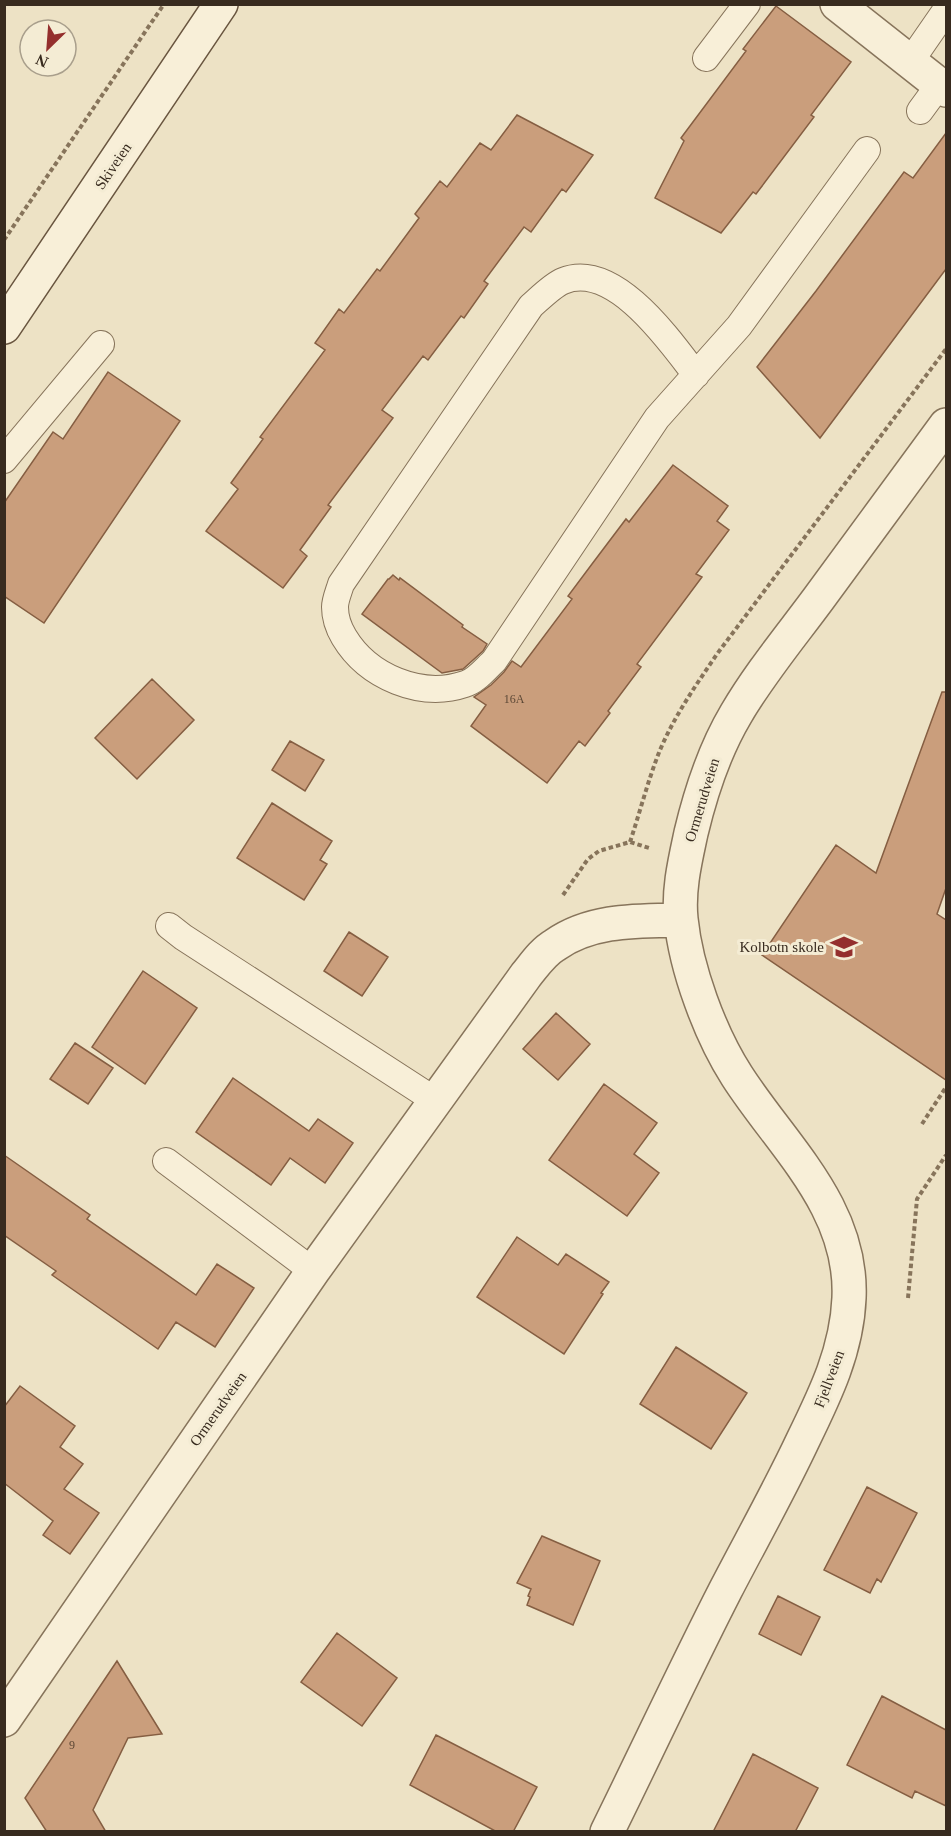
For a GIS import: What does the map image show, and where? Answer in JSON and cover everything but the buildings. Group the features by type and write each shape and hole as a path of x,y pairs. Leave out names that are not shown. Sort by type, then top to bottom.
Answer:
{"street":[{"name":"Skiveien","path":"4,327 221,4"},
{"path":"837,4 943,88"},
{"name":"Ormerudveien","path":"4,1720 313,1271 541,957 555,945 574,934 598,926 624,922 681,920 681,892 685,859 698,803 710,765 735,715 946,425"},
{"name":"Fjellveien","path":"607,1832 719,1602 788,1472 821,1402 839,1355 847,1326 849,1293 846,1254 834,1219 812,1177 737,1075 718,1040 701,1000 681,920"}],"lane":[{"path":"706,58 747,4"},
{"path":"910,62 946,10"},
{"path":"920,111 943,88"},
{"path":"696,375 665,333 624,295 601,281 582,276 561,281 531,306 341,584 334,605 337,625 353,652 382,675 413,686 441,690 468,684 494,661 657,418 696,375 738,326 867,150"},
{"path":"5,457 101,344"},
{"path":"169,926 436,1101"},
{"path":"166,1161 313,1271"}],"path":[{"path":"4,240 164,4"},
{"path":"558,901 588,859 599,851 630,842 655,850"},
{"path":"922,1124 946,1087"},
{"path":"908,1298 917,1199 946,1155"}],"place":[{"name":"Kolbotn skole","path":"844,947"}]}
